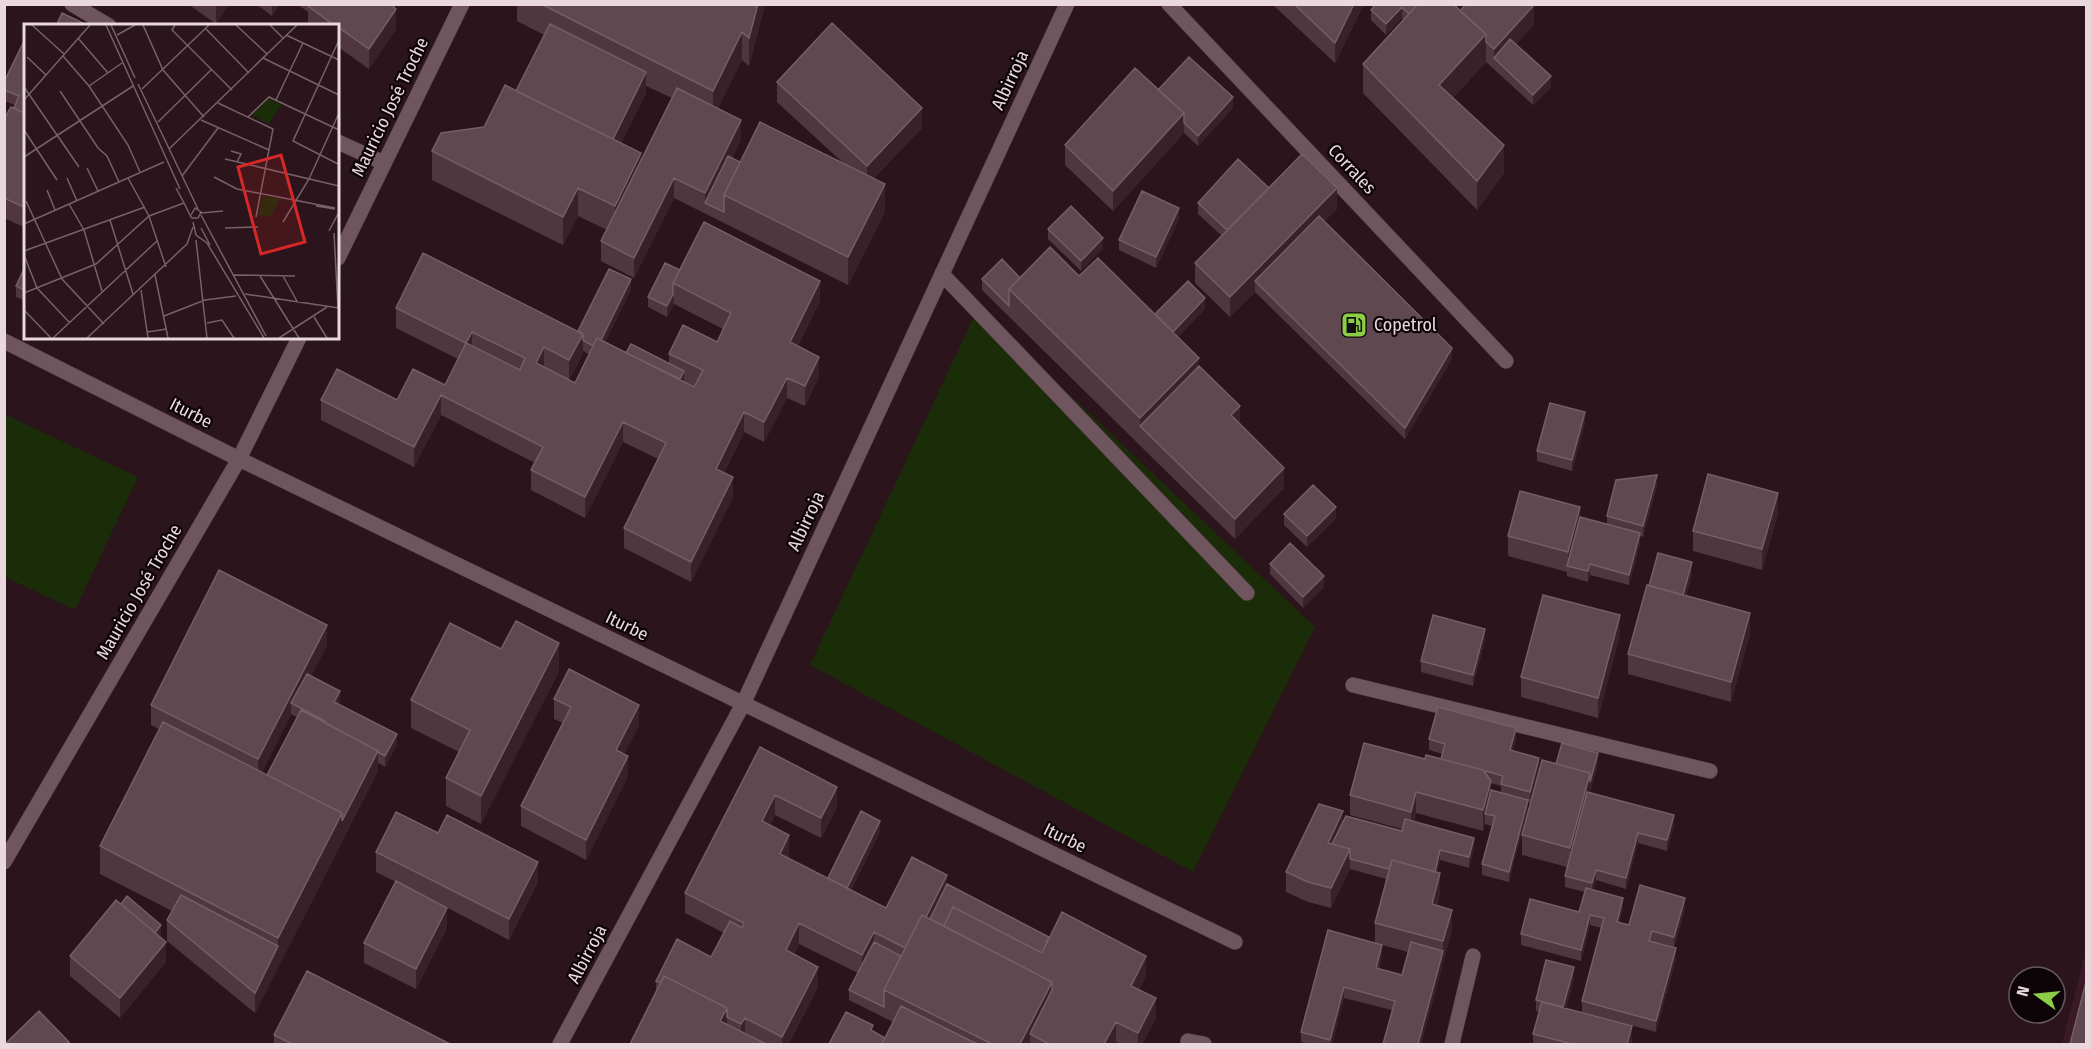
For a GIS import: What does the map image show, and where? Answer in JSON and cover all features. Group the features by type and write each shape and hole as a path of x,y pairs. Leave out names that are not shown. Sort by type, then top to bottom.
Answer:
{"street":[{"path":"72,4 106,24"},
{"name":"Mauricio José Troche","path":"339,256 462,4"},
{"name":"Albirroja","path":"560,1044 743,704 1067,4"},
{"name":"Corrales","path":"1169,4 1506,361"},
{"path":"339,142 384,163"},
{"path":"942,274 1247,593"},
{"name":"Mauricio José Troche","path":"4,862 239,459 299,339"},
{"name":"Iturbe","path":"4,341 239,459 1235,942"},
{"path":"1353,685 1710,771"},
{"path":"1452,1044 1473,956"},
{"path":"1188,1041 1204,1044"}],"shaded area":[{"path":"2086,950 2086,1044 2062,1044"}],"green space":[{"path":"978,308 1315,627 1193,872 810,665"},
{"path":"4,414 138,477 75,610 5,577"}],"building":[{"path":"309,4 391,4 396,9 369,49 339,28 339,24 332,24 308,6"},
{"path":"541,4 758,4 749,38 742,32 713,91"},
{"path":"1294,4 1354,4 1335,43"},
{"path":"1376,4 1418,4 1409,14 1402,7 1386,24 1371,10"},
{"path":"1418,4 1453,4 1486,34 1439,85 1504,145 1477,181 1363,64"},
{"path":"1466,4 1534,5 1494,49 1486,42 1486,34 1460,11"},
{"path":"62,13 85,24 57,24"},
{"path":"832,23 922,108 867,166 777,82"},
{"path":"550,24 646,72 613,139 516,91"},
{"path":"1510,39 1551,76 1533,95 1494,58"},
{"path":"24,41 24,113 14,108 19,96 4,90 4,82"},
{"path":"1189,57 1233,97 1198,136 1184,123 1184,113 1158,90"},
{"path":"1135,68 1184,113 1113,191 1065,145"},
{"path":"505,85 641,153 615,206 578,188 563,217 432,151 441,133 484,127"},
{"path":"677,88 741,120 705,193 674,178 634,258 601,241"},
{"path":"11,107 24,113 24,207 4,198 4,119"},
{"path":"760,122 885,184 848,257 724,195"},
{"path":"1302,154 1337,188 1230,297 1195,263"},
{"path":"728,156 740,162 724,195 724,212 705,203"},
{"path":"1238,159 1269,188 1227,230 1198,203"},
{"path":"1142,191 1179,208 1156,257 1119,240"},
{"path":"1071,206 1103,238 1081,261 1048,229"},
{"name":"Copetrol","path":"1319,216 1452,348 1405,428 1255,281"},
{"path":"704,222 820,281 790,342 819,357 805,386 787,378 764,422 744,412 716,469 733,477 691,562 624,528 666,443 623,422 585,497 531,470 543,447 441,395 414,447 321,400 337,369 397,400 413,369 445,385 466,343 396,308 423,253 583,334 569,360 544,347 536,363 575,383 597,338 694,387 703,370 669,354 683,325 717,342 731,313 673,283","holes":["472,332 525,358 520,370 466,343"]},
{"path":"1050,247 1079,276 1098,258 1199,358 1140,418 1009,289"},
{"path":"1002,259 1020,278 1009,289 1009,306 982,279"},
{"path":"665,263 680,270 673,283 673,294 667,306 648,297"},
{"path":"24,269 24,290 16,286"},
{"path":"609,269 631,279 601,340 597,338 593,346 583,340 583,334 578,331"},
{"path":"1188,281 1205,298 1173,332 1155,314"},
{"path":"631,344 684,371 680,379 626,353"},
{"path":"1199,366 1240,406 1231,415 1284,468 1235,519 1140,426"},
{"path":"1550,403 1585,412 1572,460 1537,451"},
{"path":"1708,474 1778,493 1762,549 1693,531"},
{"path":"1657,475 1643,526 1607,516 1616,480"},
{"path":"1313,485 1336,507 1307,536 1284,514"},
{"path":"1520,491 1580,507 1568,552 1508,536"},
{"path":"1580,517 1640,533 1629,575 1590,564 1588,571 1567,566"},
{"path":"1290,543 1324,576 1303,597 1270,564"},
{"path":"1658,553 1692,562 1683,595 1649,586"},
{"path":"219,570 327,625 258,759 151,705"},
{"path":"1647,585 1750,613 1731,682 1628,654"},
{"path":"1543,595 1620,615 1598,698 1521,677"},
{"path":"1433,615 1485,629 1473,675 1421,661"},
{"path":"516,621 559,643 481,796 446,778 470,730 411,700 450,623 501,649"},
{"path":"569,669 639,705 616,750 628,756 586,840 521,806 571,707 554,699"},
{"path":"307,674 340,691 334,702 397,734 385,756 291,703"},
{"path":"1438,707 1516,728 1510,750 1539,758 1530,792 1501,784 1503,776 1486,771 1485,773 1483,770 1441,759 1445,744 1429,739"},
{"path":"301,710 378,751 342,821 342,813 267,775"},
{"path":"163,722 342,813 278,938 100,846"},
{"path":"1364,743 1425,759 1426,755 1483,770 1491,781 1483,810 1416,792 1411,812 1350,795"},
{"path":"1562,743 1598,753 1590,782 1590,773 1556,764"},
{"path":"760,747 837,787 821,818 775,795 762,821 789,835 780,854 886,908 912,857 947,875 926,917 922,915 905,948 874,932 862,955 799,923 786,950 818,967 782,1037 745,1018 741,1024 727,1017 727,1008 664,976 661,983 656,981 677,939 711,957 730,921 742,928 744,923 685,893"},
{"path":"1542,760 1590,773 1570,848 1522,835"},
{"path":"1491,790 1528,800 1509,872 1482,864 1495,816 1485,814"},
{"path":"1587,792 1674,815 1667,840 1638,833 1626,878 1596,870 1592,883 1565,876"},
{"path":"1319,804 1343,811 1328,843 1350,849 1331,888 1308,882 1286,872"},
{"path":"861,811 880,821 847,888 828,878"},
{"path":"396,812 438,833 447,815 538,862 509,919 376,852"},
{"path":"1346,816 1402,831 1405,819 1474,838 1469,857 1440,850 1435,872 1392,860 1389,869 1350,859 1350,849 1332,844"},
{"path":"1392,860 1440,873 1432,904 1452,910 1443,941 1375,923"},
{"path":"396,881 447,908 416,969 364,943"},
{"path":"947,884 1049,937 1042,953 953,907 944,926 930,919"},
{"path":"1640,885 1685,898 1674,937 1652,931 1649,941 1676,948 1656,1021 1582,1001 1604,918 1590,915 1581,950 1521,934 1530,899 1579,912 1586,888 1623,898 1617,922 1629,925"},
{"path":"181,895 278,946 255,993 167,920"},
{"path":"127,896 161,925 155,933 121,904"},
{"path":"116,900 166,942 120,998 70,956"},
{"path":"953,907 1042,953 1062,912 1146,956 1131,986 1156,998 1138,1033 1116,1022 1104,1044 1049,1044 1030,1034 1052,990 1052,982 944,926"},
{"path":"922,915 1052,982 1020,1044 992,1044 884,990"},
{"path":"1328,930 1382,945 1376,968 1402,975 1411,942 1443,951 1418,1044 1383,1044 1395,1001 1344,987 1330,1040 1301,1032"},
{"path":"874,942 901,956 884,990 884,1007 849,990"},
{"path":"1546,960 1574,967 1563,1007 1536,1000"},
{"path":"307,971 450,1044 292,1044 274,1035"},
{"path":"664,976 727,1008 720,1021 766,1044 630,1044"},
{"path":"2086,982 2086,1044 2070,1044"},
{"path":"1542,1002 1632,1026 1627,1044 1572,1044 1533,1034"},
{"path":"901,1006 977,1044 882,1044"},
{"path":"39,1011 69,1042 66,1044 5,1044"},
{"path":"846,1012 873,1025 871,1030 885,1038 882,1044 829,1044"}],"place":[{"name":"Copetrol","path":"1354,325"}]}
